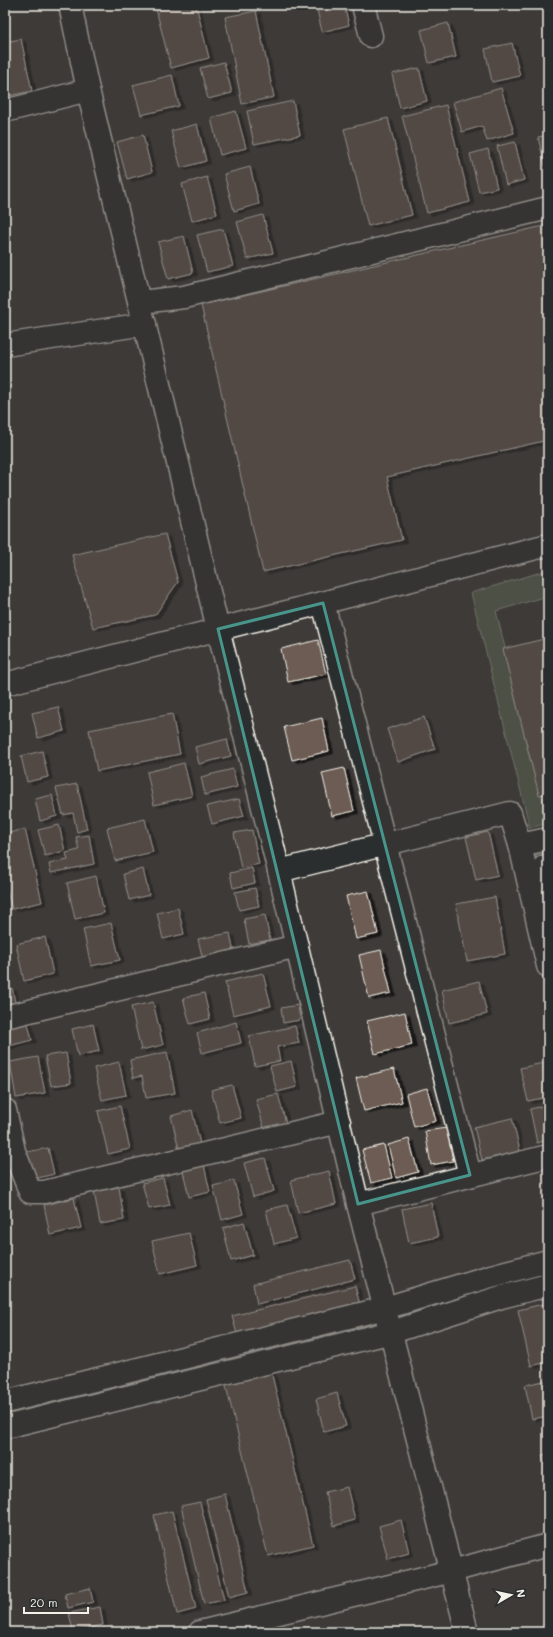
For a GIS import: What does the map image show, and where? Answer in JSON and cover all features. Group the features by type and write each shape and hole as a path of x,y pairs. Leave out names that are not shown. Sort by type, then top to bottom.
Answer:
{"street":[{"path":"70,5 88,90 141,302 218,629 279,871 358,1204 468,1632"},
{"path":"363,5 371,36"},
{"path":"5,111 88,90"},
{"path":"141,302 184,297 548,208"},
{"path":"5,345 145,324"},
{"path":"5,684 548,545"},
{"path":"323,603 470,1175"},
{"path":"279,871 510,813 520,845 548,966"},
{"path":"520,845 548,838"},
{"path":"548,866 544,867 548,881"},
{"path":"5,1017 297,946"},
{"path":"5,1110 10,1152 30,1192 44,1192 339,1122"},
{"path":"358,1204 548,1156"},
{"path":"5,1402 385,1308 492,1276 548,1262"},
{"path":"5,1427 392,1332 501,1297 548,1285"},
{"path":"200,1632 452,1571 548,1545"}],"highlighted area":[{"path":"323,603 470,1175 358,1204 218,629"}],"green space":[{"path":"548,570 548,596 496,611 548,822 530,828 471,593"}],"building":[{"path":"155,5 196,5 209,58 171,68"},
{"path":"316,5 344,5 349,25 322,32"},
{"path":"256,11 274,97 242,104 225,17"},
{"path":"448,23 456,57 429,63 421,30"},
{"path":"21,39 32,91 9,96 5,78 5,42"},
{"path":"512,43 520,76 492,82 485,49"},
{"path":"224,62 232,93 208,99 200,68"},
{"path":"419,68 427,101 400,108 392,74"},
{"path":"172,75 179,106 141,115 133,85"},
{"path":"501,88 514,133 487,141 482,126 462,132 453,102"},
{"path":"293,101 300,135 254,144 247,111"},
{"path":"446,105 470,202 427,213 402,116"},
{"path":"236,111 246,148 220,155 211,118"},
{"path":"388,118 412,215 368,226 344,129"},
{"path":"197,124 206,161 181,168 171,131"},
{"path":"143,135 152,172 127,179 117,142"},
{"path":"548,135 548,170 546,170 538,137"},
{"path":"515,142 524,180 506,185 497,146"},
{"path":"488,149 497,188 479,192 470,154"},
{"path":"250,167 259,204 234,211 224,174"},
{"path":"207,177 217,214 192,221 182,184"},
{"path":"263,215 273,253 247,259 237,222"},
{"path":"548,225 548,440 387,477 402,540 263,572 201,305"},
{"path":"223,229 233,266 207,272 197,235"},
{"path":"184,236 193,273 168,279 158,242"},
{"path":"165,534 178,582 155,615 93,628 72,555"},
{"path":"548,638 548,793 539,795 503,649"},
{"path":"318,640 326,674 288,682 281,649"},
{"path":"58,707 64,731 38,738 32,713"},
{"path":"172,714 180,754 97,771 89,730"},
{"path":"424,717 435,749 398,762 387,729"},
{"path":"322,718 329,751 292,760 284,727"},
{"path":"227,739 231,756 199,764 195,747"},
{"path":"42,751 48,777 27,782 21,756"},
{"path":"184,763 192,796 154,805 147,772"},
{"path":"344,768 354,811 332,816 322,773"},
{"path":"233,769 237,787 205,795 201,777"},
{"path":"77,784 87,829 77,832 73,813 63,815 56,788"},
{"path":"52,795 57,816 40,821 35,799"},
{"path":"239,799 244,816 212,824 207,806"},
{"path":"145,819 153,852 115,861 107,828"},
{"path":"59,825 65,851 45,856 38,830"},
{"path":"25,829 42,902 12,909 5,883 5,846 8,846 5,834"},
{"path":"252,830 259,864 241,868 234,833"},
{"path":"488,832 498,875 476,880 466,837"},
{"path":"89,835 94,864 51,873 49,864 68,860 66,853 79,850 76,837"},
{"path":"252,868 255,883 233,888 230,873"},
{"path":"143,869 149,895 129,900 123,874"},
{"path":"96,876 104,913 75,919 67,883"},
{"path":"255,888 259,906 239,910 235,892"},
{"path":"368,891 378,934 356,939 346,896"},
{"path":"495,897 505,954 467,961 456,904"},
{"path":"178,908 184,934 163,939 157,913"},
{"path":"265,915 270,940 249,944 244,919"},
{"path":"111,923 120,960 91,966 83,929"},
{"path":"230,933 234,954 203,960 198,939"},
{"path":"45,937 53,974 24,981 16,944"},
{"path":"381,950 391,993 369,998 359,955"},
{"path":"263,973 271,1006 233,1015 225,982"},
{"path":"479,981 487,1014 449,1023 442,990"},
{"path":"12,988 16,1007 5,1009 5,990"},
{"path":"204,993 210,1019 190,1024 183,998"},
{"path":"153,1002 163,1045 141,1050 131,1007"},
{"path":"298,1005 300,1020 283,1023 281,1008"},
{"path":"405,1012 412,1045 375,1054 367,1021"},
{"path":"27,1020 32,1040 5,1047 5,1026"},
{"path":"236,1022 241,1043 202,1053 197,1033"},
{"path":"93,1024 99,1051 78,1056 72,1029"},
{"path":"295,1026 299,1043 277,1047 280,1061 255,1066 249,1036"},
{"path":"167,1052 175,1093 146,1098 142,1076 133,1078 130,1060"},
{"path":"66,1053 71,1083 51,1086 45,1056"},
{"path":"38,1057 45,1093 16,1098 10,1062"},
{"path":"291,1061 297,1087 277,1092 270,1066"},
{"path":"119,1062 126,1095 102,1100 94,1068"},
{"path":"548,1062 548,1097 528,1101 520,1068"},
{"path":"394,1069 402,1102 364,1111 356,1078"},
{"path":"232,1085 241,1118 220,1123 211,1090"},
{"path":"427,1088 436,1121 414,1127 406,1094"},
{"path":"278,1094 287,1127 265,1132 256,1099"},
{"path":"548,1105 548,1140 537,1143 530,1109"},
{"path":"120,1106 130,1149 108,1154 98,1111"},
{"path":"192,1110 200,1144 179,1149 171,1116"},
{"path":"512,1118 520,1151 482,1160 474,1127"},
{"path":"447,1128 453,1161 431,1165 425,1131"},
{"path":"409,1139 418,1172 396,1178 388,1145"},
{"path":"384,1145 392,1178 371,1183 362,1150"},
{"path":"48,1148 54,1174 34,1179 27,1152"},
{"path":"265,1158 274,1191 253,1197 244,1163"},
{"path":"204,1165 210,1192 189,1197 183,1171"},
{"path":"329,1171 336,1204 298,1213 291,1180"},
{"path":"163,1178 170,1205 149,1209 142,1183"},
{"path":"234,1181 243,1214 222,1220 213,1186"},
{"path":"119,1187 124,1220 100,1224 94,1191"},
{"path":"74,1198 81,1228 50,1235 44,1205"},
{"path":"431,1203 438,1237 409,1243 402,1209"},
{"path":"287,1205 296,1238 274,1244 266,1210"},
{"path":"244,1222 253,1255 231,1261 223,1228"},
{"path":"189,1233 197,1265 160,1274 152,1241"},
{"path":"350,1260 355,1279 257,1304 253,1284"},
{"path":"355,1286 360,1305 237,1334 232,1316"},
{"path":"543,1304 548,1324 548,1362 531,1366 518,1310"},
{"path":"271,1371 313,1545 268,1556 225,1382"},
{"path":"548,1380 548,1416 532,1419 525,1385"},
{"path":"337,1393 346,1426 324,1432 316,1399"},
{"path":"548,1454 548,1479 542,1455"},
{"path":"347,1487 355,1520 334,1526 325,1492"},
{"path":"225,1494 248,1592 229,1597 206,1499"},
{"path":"200,1502 224,1600 204,1604 181,1506"},
{"path":"172,1511 196,1609 177,1614 154,1515"},
{"path":"401,1520 409,1553 388,1559 379,1526"},
{"path":"90,1588 93,1602 68,1608 65,1594"},
{"path":"100,1607 103,1625 73,1631 69,1613"},
{"path":"105,1628 105,1632 86,1632"}],"waterway":[{"path":"536,866 534,858 548,855"},
{"path":"540,883 548,916"},
{"path":"493,1288 548,1274"}]}
